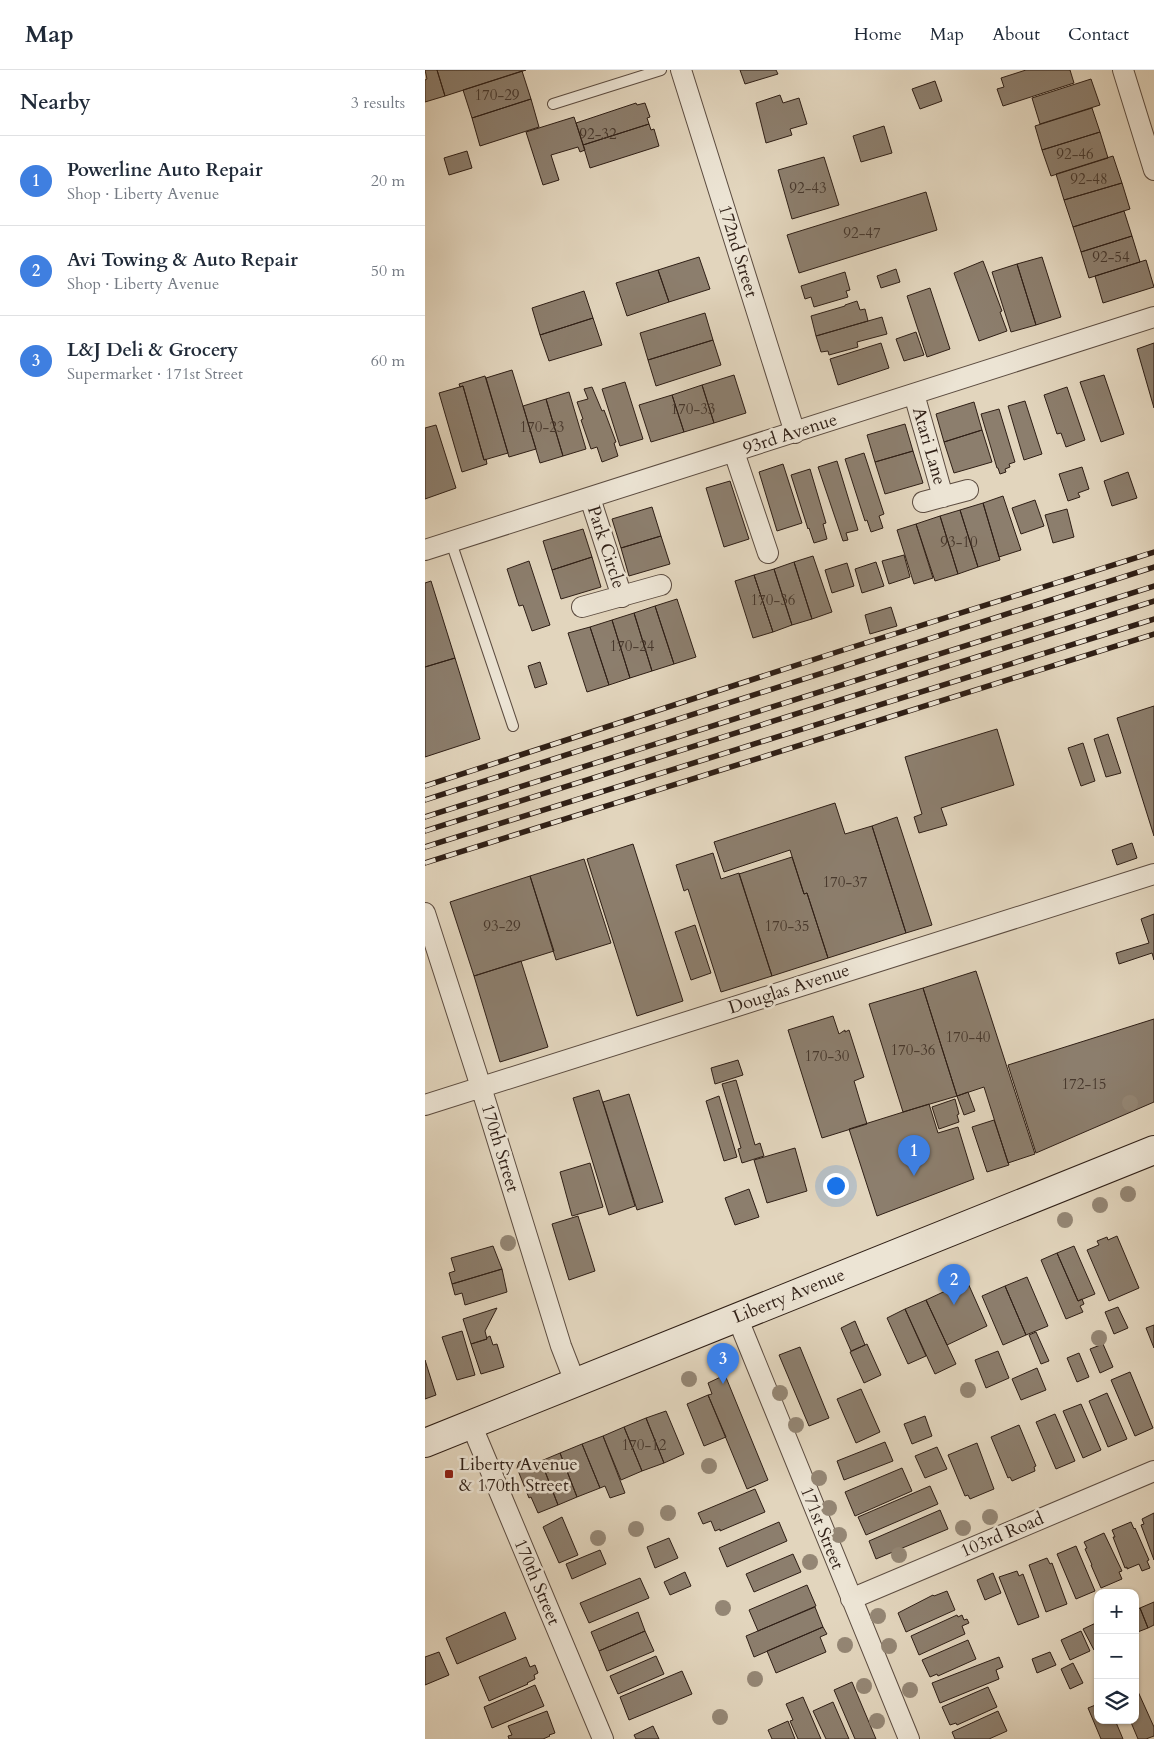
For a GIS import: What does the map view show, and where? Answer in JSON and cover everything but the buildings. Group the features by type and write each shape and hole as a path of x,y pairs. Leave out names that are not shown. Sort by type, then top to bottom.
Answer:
{"main road":[{"name":"Liberty Avenue","path":"425,1442 1154,1150"}],"street":[{"name":"172nd Street","path":"681,70 795,433"},
{"path":"1123,70 1154,170"},
{"name":"93rd Avenue","path":"425,550 1154,317"},
{"name":"Atari Lane","path":"914,394 943,497"},
{"path":"734,452 769,553"},
{"name":"Atari Lane","path":"923,502 968,490"},
{"name":"Park Circle","path":"590,498 622,597"},
{"name":"Park Circle","path":"582,607 661,585"},
{"name":"Douglas Avenue","path":"425,1105 1154,874"},
{"name":"170th Street","path":"425,913 561,1346 575,1382"},
{"name":"171st Street","path":"737,1317 909,1739"},
{"name":"170th Street","path":"471,1424 603,1739"},
{"name":"103rd Road","path":"851,1599 1154,1471"}],"lane":[{"path":"553,104 661,70"},
{"path":"451,542 513,726"}],"railway":[{"path":"425,786 837,652 1154,552"},
{"path":"425,800 1154,567"},
{"path":"425,817 1154,586"},
{"path":"425,831 1154,601"},
{"path":"425,847 1154,619"},
{"path":"425,863 1154,634"}],"place":[{"name":"Powerline Auto Repair","path":"914,1176"},
{"name":"Avi Towing & Auto Repair","path":"954,1305"},
{"name":"L&J Deli & Grocery","path":"723,1384"},
{"name":"Liberty Avenue & 170th Street","path":"449,1474"}]}
